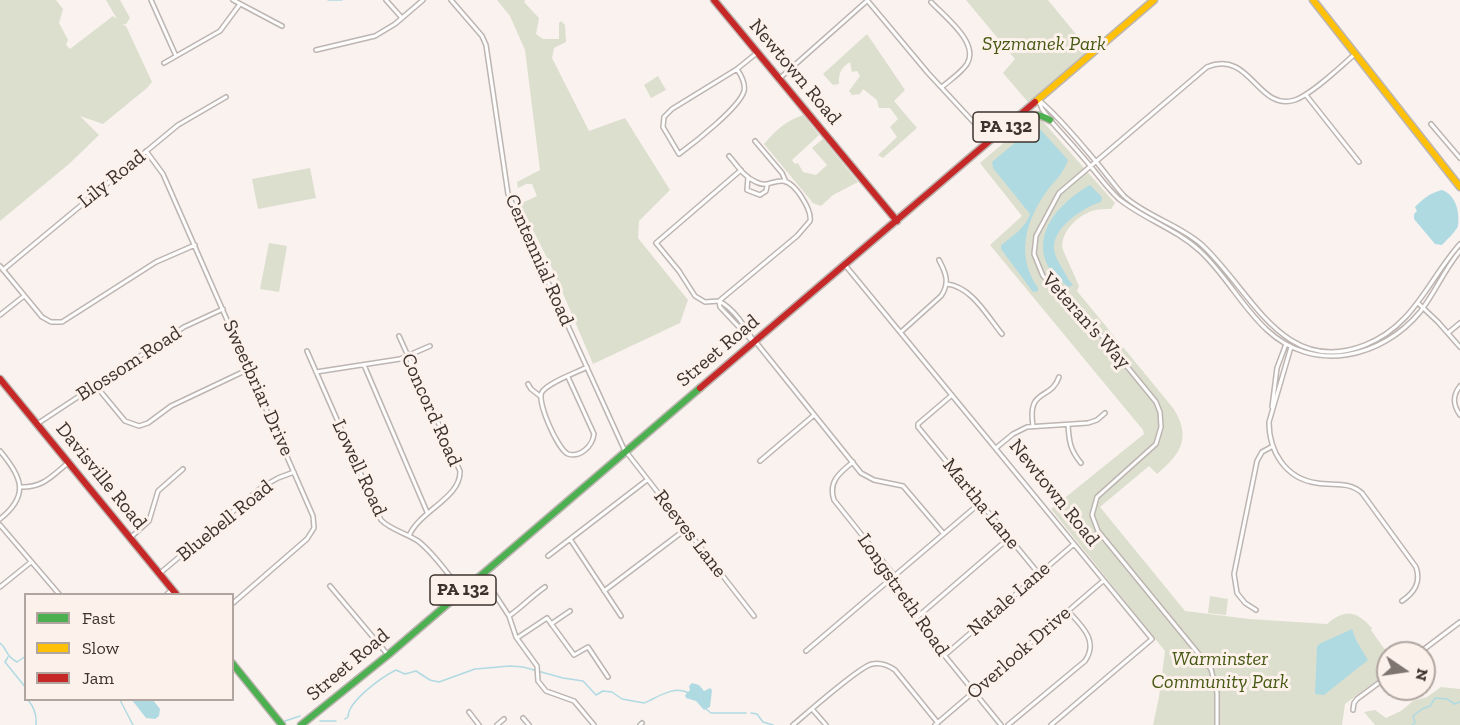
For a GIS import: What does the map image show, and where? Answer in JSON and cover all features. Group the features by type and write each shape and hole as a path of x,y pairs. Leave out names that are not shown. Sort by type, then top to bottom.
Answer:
{"main road":[{"name":"Newtown Road","path":"714,0 897,220"},
{"name":"Street Road","path":"302,725 1154,0"},
{"path":"1313,0 1460,187"},
{"path":"1008,125 1035,113 1042,114 1050,120"},
{"name":"Davisville Road","path":"0,378 172,593"},
{"path":"234,665 282,725"}],"street":[{"path":"151,0 176,57"},
{"path":"233,0 282,26"},
{"path":"386,0 402,18"},
{"path":"316,50 375,36 423,0"},
{"name":"Centennial Road","path":"451,0 482,36 486,45 507,191 626,451"},
{"path":"780,78 868,0 990,140"},
{"path":"931,2 965,38 970,50 969,61 965,67 942,87"},
{"path":"164,63 220,31 240,4"},
{"path":"737,69 745,84 742,96 717,124 679,154 664,130 664,117 672,109 737,69 758,52"},
{"name":"Veteran's Way","path":"1216,725 1216,683 1211,669 1098,531 1092,519 1093,507 1100,493 1152,448 1160,436 1160,412 1156,402 1103,337 1046,280 1035,260 1034,245 1036,236 1053,202 1063,190 1210,66 1225,64 1238,68 1247,74 1264,93 1278,100 1292,101 1306,94 1354,55"},
{"path":"1306,94 1359,162"},
{"name":"Lily Road","path":"1,268 182,122 226,97"},
{"path":"1038,99 1050,120 1118,198 1185,239 1200,251 1260,323 1286,344 1309,354 1351,355 1389,338 1423,308 1460,251"},
{"path":"1038,99 1126,197 1201,245 1268,323 1293,342 1324,351 1340,351 1358,348 1383,336 1419,304 1446,261 1460,244"},
{"path":"1431,124 1460,158"},
{"path":"755,141 782,173 786,182"},
{"name":"Sweetbriar Drive","path":"146,151 161,170 313,513 312,532 304,542 234,601"},
{"path":"729,156 755,182 767,186 782,181 790,184 809,208 811,215 810,221 797,236 719,301 705,302 694,296 679,271 656,243 741,170"},
{"path":"748,177 747,190 752,193 760,195 766,191 767,186"},
{"path":"1,268 42,317 51,322 62,322 156,262 195,245"},
{"path":"901,332 941,296 947,284 946,273 939,260"},
{"name":"Newtown Road","path":"845,265 1152,639 1051,725"},
{"path":"947,284 958,286 966,291 1002,334"},
{"path":"0,315 24,296"},
{"path":"719,301 720,307 754,342 861,473 906,489 943,533"},
{"path":"1419,304 1460,347"},
{"name":"Blossom Road","path":"37,424 184,327 223,309"},
{"path":"1448,333 1460,323"},
{"name":"Concord Road","path":"399,336 460,471 454,490 417,522 409,536"},
{"path":"1288,339 1275,378 1269,430 1273,446 1280,462 1297,476 1319,484 1350,485 1362,493 1417,571 1417,585 1402,601"},
{"path":"1272,412 1293,342"},
{"path":"316,372 400,359 430,346"},
{"name":"Lowell Road","path":"307,351 381,520 425,548 462,591"},
{"path":"364,365 428,512"},
{"path":"568,377 594,434 590,446 580,454 569,454 562,449 541,405 540,396 546,387 587,368"},
{"path":"96,386 126,421 139,426 148,423 171,406 249,369"},
{"path":"1033,426 1031,411 1034,401 1055,385 1059,377"},
{"path":"528,384 540,396"},
{"path":"1460,386 1456,391 1454,403 1460,415"},
{"name":"Martha Lane","path":"952,395 918,424 1039,574"},
{"path":"996,448 1013,434 1033,426 1092,422 1105,413"},
{"path":"760,461 813,416"},
{"path":"1068,424 1069,444 1082,463"},
{"path":"1256,610 1245,603 1237,593 1234,574 1257,461 1262,452 1273,446"},
{"path":"0,451 17,474 20,487 14,505 0,519"},
{"name":"Reeves Lane","path":"626,451 754,616"},
{"path":"20,487 32,488 40,485 69,462"},
{"name":"Longstreth Road","path":"853,462 836,477 832,486 836,503 900,584 908,609 915,619 1001,725"},
{"path":"130,538 149,520 158,491 183,469"},
{"name":"Bluebell Road","path":"159,574 262,487 294,472"},
{"path":"548,556 647,480"},
{"path":"807,651 980,503"},
{"path":"0,525 57,593"},
{"path":"604,591 686,529"},
{"path":"915,619 1009,538"},
{"path":"570,539 621,616"},
{"name":"Natale Lane","path":"945,655 1074,544"},
{"path":"0,587 32,562"},
{"path":"483,572 509,616 517,638 537,666 538,681 546,691 574,701 594,725"},
{"name":"Overlook Drive","path":"936,724 1103,581"},
{"path":"330,586 388,654"},
{"path":"509,616 545,587"},
{"path":"551,624 570,611"},
{"path":"1008,725 1088,656 1091,648 1089,637 1068,611"},
{"path":"517,638 547,618 574,656 588,647 608,677"},
{"path":"1435,641 1460,622"},
{"path":"793,725 864,667 872,664 884,664 891,667 936,724"},
{"path":"1353,710 1357,699 1376,685"},
{"path":"812,709 826,725"},
{"path":"469,712 479,725"},
{"path":"523,718 529,725"},
{"path":"497,725 504,719"}],"green space":[{"path":"0,0 56,0 63,9 59,23 68,40 66,45 70,49 113,16 117,19 106,0 120,0 130,18 126,24 122,25 126,26 152,82 103,124 80,116 99,135 69,164 0,221"},
{"path":"497,0 525,0 524,2 539,18 536,34 543,39 559,39 559,23 561,21 565,25 566,42 554,48 552,58 589,131 625,118 670,190 639,221 638,238 688,300 680,323 593,364 553,270 520,204 537,196 532,184 518,188 517,182 540,170 525,50 510,16"},
{"name":"Syzmanek Park","path":"966,0 1048,0 1089,50 1028,102 1003,73 1015,59"},
{"path":"867,34 905,90 894,101 917,128 883,158 878,155 897,137 890,127 898,119 890,108 879,108 877,100 863,89 860,94 852,95 849,91 860,76 857,71 852,72 850,62 841,71 839,84 833,85 823,74"},
{"path":"658,76 666,90 651,98 644,85"},
{"path":"803,115 819,135 792,160 795,164 798,163 803,172 816,175 827,165 812,148 823,139 858,182 833,195 821,206 813,203 764,144 782,126"},
{"name":"Warminster Community Park","path":"1038,116 1115,203 1111,209 1094,210 1075,221 1066,232 1062,244 1063,250 1079,286 1077,291 1173,408 1182,428 1183,436 1178,452 1165,467 1157,474 1149,466 1100,507 1185,611 1249,619 1327,624 1340,615 1351,614 1366,622 1379,641 1376,641 1376,681 1345,704 1342,725 1153,725 1165,651 1051,509 1144,434 1143,430 990,245 1022,216 980,163"},
{"path":"310,168 316,198 258,209 252,179"},
{"path":"269,243 287,246 279,292 260,289"},
{"path":"1210,596 1228,599 1226,615 1208,613"},
{"path":"1441,687 1460,689 1460,725 1375,725 1364,712 1375,710 1386,718 1401,711 1413,701 1436,701 1436,691"}],"water":[{"path":"1035,126 1068,160 1037,206 1028,230 1025,253 1027,265 1038,288 1038,291 1033,292 1001,249 1001,245 1022,227 1030,214 993,168 992,162"},
{"path":"1090,185 1102,197 1101,202 1078,213 1064,226 1055,240 1056,255 1073,285 1068,287 1055,275 1045,259 1044,236 1054,215 1062,206"},
{"path":"1442,190 1454,200 1458,210 1458,226 1442,245 1435,244 1414,219 1414,214 1417,211 1415,207 1421,201"},
{"path":"1352,629 1368,660 1324,695 1315,694 1317,647"},
{"path":"692,683 699,685 704,691 710,688 712,690 710,707 704,710 696,701 686,698 685,695"},
{"path":"133,701 154,701 160,709 159,716 155,719 146,718"}],"waterway":[{"path":"328,0 342,0"},
{"path":"0,643 10,657 17,662 24,657"},
{"path":"8,657 5,662 24,686"},
{"path":"345,719 359,697 396,670 405,674 416,671 430,680 439,682 475,669 523,667 583,681 596,695 603,691 612,692 622,699 644,703 672,691 689,693"},
{"path":"1412,725 1415,723 1413,716 1430,706 1435,698 1447,699 1455,704 1460,702"},
{"path":"29,701 35,711 36,725"},
{"path":"121,701 133,725"},
{"path":"705,708 711,713 746,713"},
{"path":"751,713 757,714 763,722 773,725"},
{"path":"285,721 300,716"},
{"path":"320,721 336,721"}],"traffic: fast":[{"path":"1016,121 1033,115 1050,120"},
{"path":"301,725 388,655 700,388"},
{"path":"234,665 282,725"}],"traffic: slow":[{"path":"1035,102 1154,0"},
{"path":"1313,0 1460,187"}],"traffic: jam":[{"path":"714,0 897,221"},
{"path":"700,388 1035,102"},
{"path":"0,379 175,593"}]}
